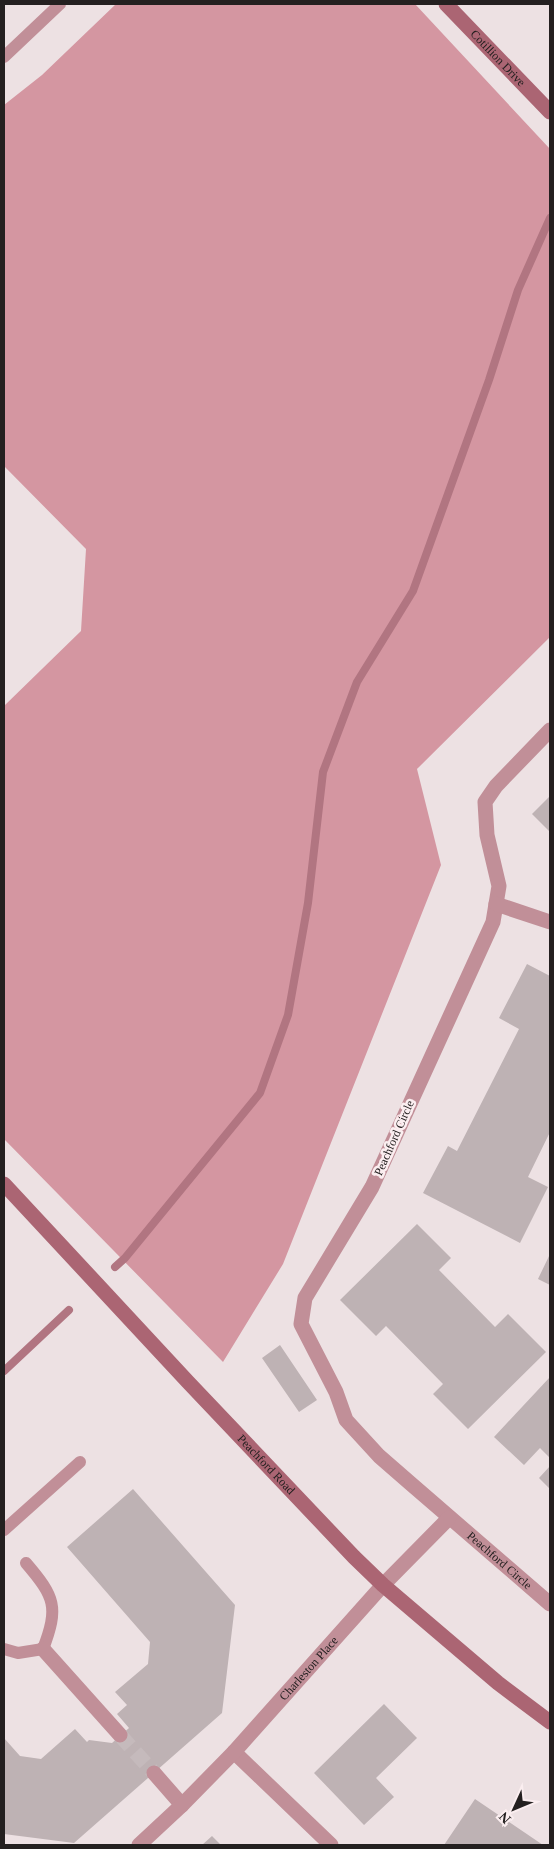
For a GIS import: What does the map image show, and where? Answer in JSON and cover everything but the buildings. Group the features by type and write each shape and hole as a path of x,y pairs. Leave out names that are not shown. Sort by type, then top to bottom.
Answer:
{"street":[{"name":"Cotillion Drive","path":"446,4 550,112"},
{"name":"Peachford Circle","path":"550,730 496,786 485,802 487,835 499,886 493,922 372,1187 305,1298 301,1324 336,1392 346,1420 379,1456 550,1604"},
{"path":"496,904 550,922"},
{"name":"Peachford Road","path":"4,1184 181,1375 383,1585 498,1683 550,1722"},
{"path":"383,1585 449,1518"},
{"name":"Charleston Place","path":"139,1845 234,1752 383,1585"},
{"path":"43,1649 120,1735"},
{"path":"234,1752 331,1845"},
{"path":"154,1773 182,1805"}],"lane":[{"path":"4,57 60,4"},
{"path":"4,1530 80,1462"},
{"path":"4,1649 18,1653 43,1649 53,1623 52,1601 43,1583 26,1563"}],"shaded area":[{"path":"116,4 415,4 550,149 550,637 417,769 441,865 283,1264 223,1362 4,1139 4,706 81,631 86,549 4,466 4,105 42,75"}],"waterway":[{"path":"115,1267 125,1258 260,1093 288,1015 308,903 323,772 357,682 413,591 489,380 518,290 550,218"},
{"path":"4,1371 69,1310"}],"tunnel":[{"path":"120,1735 154,1773"}]}
